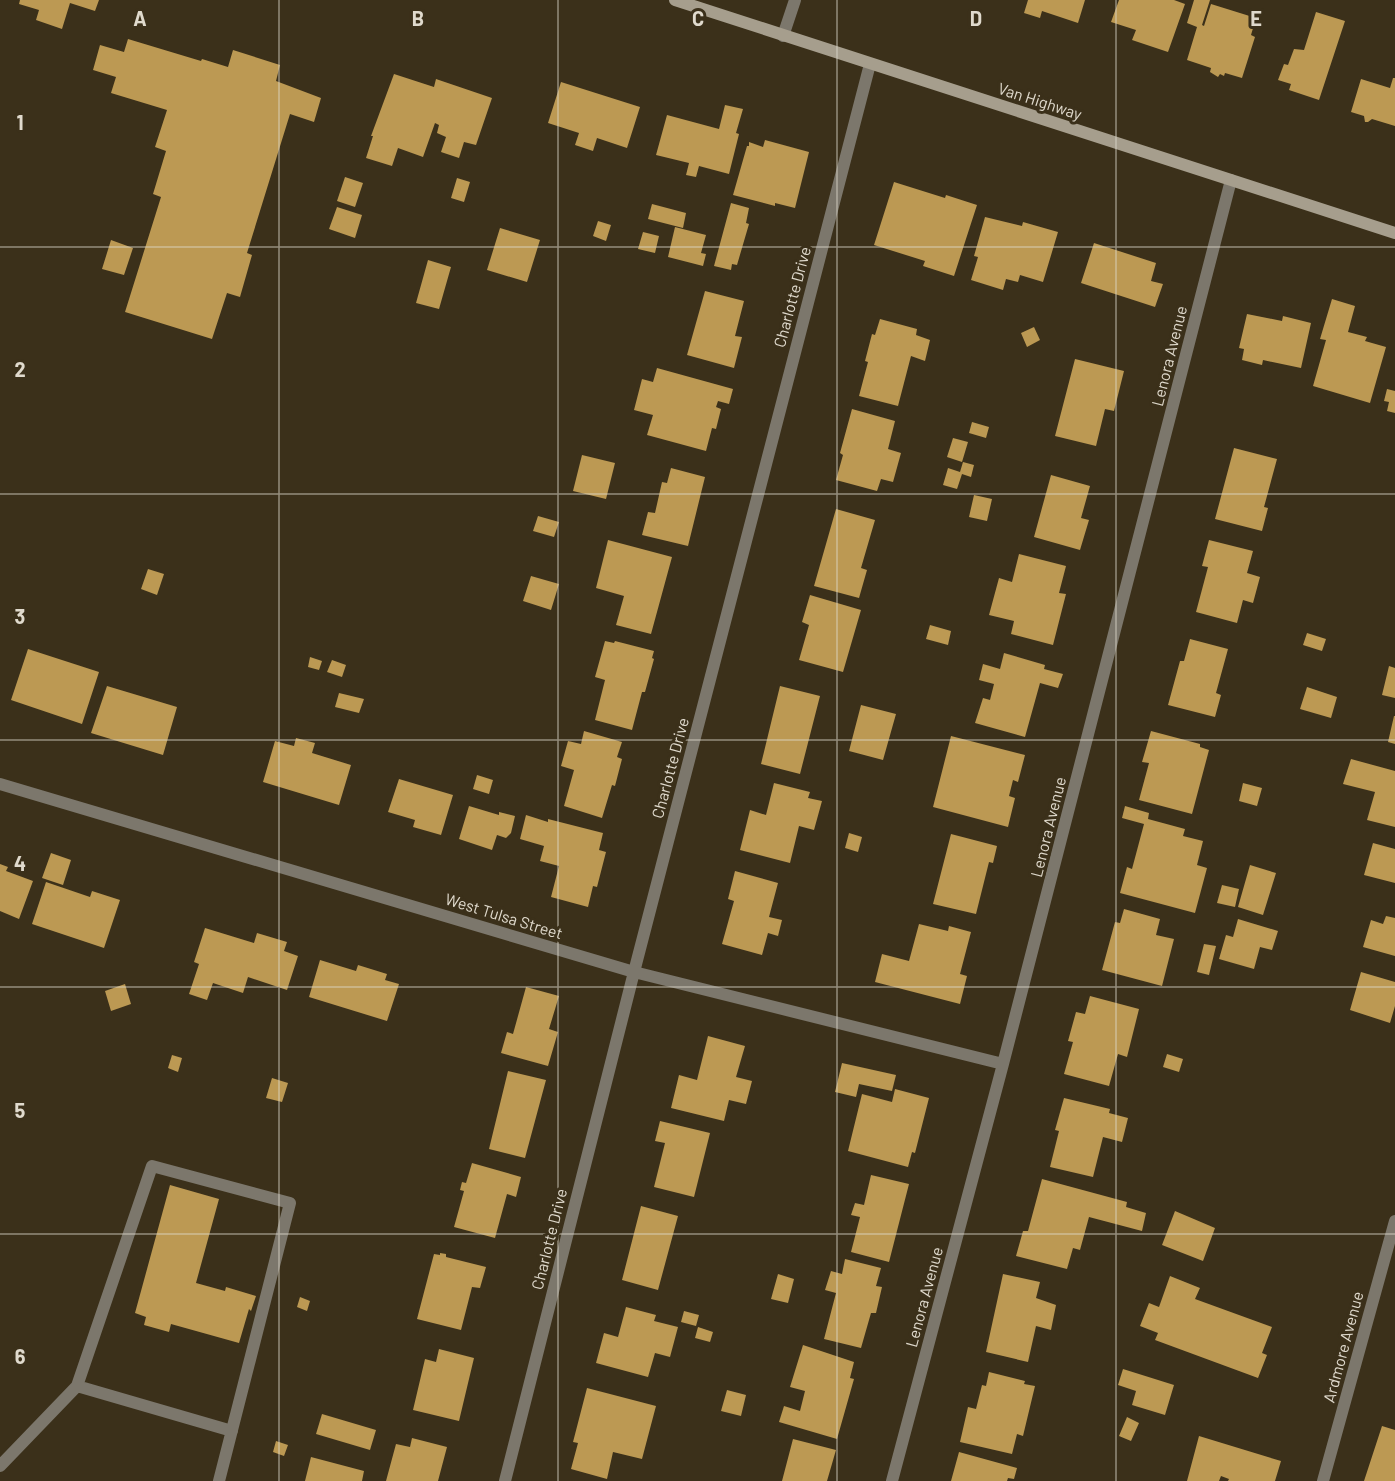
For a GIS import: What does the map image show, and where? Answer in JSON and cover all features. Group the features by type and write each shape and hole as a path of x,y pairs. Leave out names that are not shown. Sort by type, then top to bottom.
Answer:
{"main road":[{"name":"Van Highway","path":"675,0 1395,233"}],"street":[{"path":"783,36 795,0"},
{"name":"Charlotte Drive","path":"505,1481 634,972 870,64"},
{"name":"Lenora Avenue","path":"892,1481 1003,1064 1231,180"},
{"name":"West Tulsa Street","path":"0,784 634,972 1003,1064"},
{"path":"0,1466 77,1386 152,1166 290,1203 219,1481"},
{"name":"Ardmore Avenue","path":"1323,1481 1395,1221"},
{"path":"77,1386 232,1431"}],"building":[{"path":"20,0 99,0 95,11 70,3 62,29 36,20 39,10 19,4"},
{"path":"1028,0 1085,0 1078,23 1042,11 1040,18 1024,13"},
{"path":"1119,0 1174,0 1185,4 1168,52 1132,40 1136,30 1111,22"},
{"path":"1194,0 1210,0 1202,25 1204,26 1211,4 1256,18 1251,35 1255,37 1242,78 1225,73 1224,76 1220,74 1218,77 1210,72 1211,68 1187,60 1197,27 1187,23"},
{"path":"1316,12 1345,21 1319,100 1289,90 1291,84 1278,80 1284,64 1288,65 1294,49 1304,50"},
{"path":"128,39 228,67 233,50 280,65 276,81 321,98 314,122 290,114 247,253 252,255 240,297 227,293 212,339 125,312 161,197 153,194 166,151 155,147 167,110 111,93 116,77 93,70 100,45 124,52"},
{"path":"394,74 434,87 436,79 492,98 476,145 464,142 459,158 441,152 446,137 437,133 439,125 435,123 423,157 398,148 392,166 366,158 373,136 371,136"},
{"path":"1395,78 1395,126 1372,119 1365,122 1364,116 1351,112 1361,79 1390,88"},
{"path":"561,82 640,107 627,148 597,138 593,151 575,145 579,133 548,123"},
{"path":"725,105 743,109 729,174 699,166 696,177 686,175 689,163 656,155 667,115 719,129"},
{"path":"765,140 809,152 795,208 775,203 775,206 733,195 749,142 763,147"},
{"path":"345,177 363,183 355,207 337,201"},
{"path":"457,178 470,182 464,202 451,198"},
{"path":"894,182 977,205 954,276 923,266 925,261 874,245"},
{"path":"731,203 749,208 746,223 749,224 737,265 732,264 731,270 714,266"},
{"path":"652,204 686,213 683,228 648,219"},
{"path":"337,207 362,215 355,238 329,229"},
{"path":"985,217 1022,226 1023,222 1058,232 1043,282 1020,275 1018,282 1006,279 1003,290 971,280 978,257 974,256"},
{"path":"598,221 611,225 606,241 593,236"},
{"path":"675,227 706,235 701,253 706,254 703,266 668,257"},
{"path":"500,228 540,240 527,282 487,270"},
{"path":"643,232 659,236 655,253 638,249"},
{"path":"111,240 133,248 124,275 102,269"},
{"path":"1094,243 1156,263 1151,281 1163,284 1155,307 1081,283"},
{"path":"428,260 451,267 439,309 416,303"},
{"path":"705,291 744,301 735,336 742,337 734,368 687,355"},
{"path":"1332,299 1355,306 1348,332 1367,337 1365,341 1386,347 1370,403 1313,386 1326,340 1320,339"},
{"path":"1247,314 1282,321 1283,316 1311,323 1301,368 1263,360 1262,365 1242,360 1244,349 1239,348"},
{"path":"880,319 917,329 916,335 930,340 925,361 911,356 898,406 859,396 868,362 865,361 872,334 875,335"},
{"path":"1034,327 1040,340 1027,347 1021,333"},
{"path":"1075,359 1124,371 1114,411 1105,409 1096,446 1055,436"},
{"path":"657,368 733,389 729,404 718,401 716,407 721,409 716,429 712,428 706,451 647,435 653,415 634,410 642,379 653,382"},
{"path":"1387,389 1395,391 1395,413 1387,411 1389,402 1384,401"},
{"path":"852,409 895,421 888,449 901,453 893,482 881,479 877,491 836,480 843,455 840,453"},
{"path":"972,422 989,427 986,438 969,433"},
{"path":"953,438 968,442 962,462 947,457"},
{"path":"1234,448 1277,459 1264,507 1268,508 1262,531 1215,519"},
{"path":"582,455 615,463 606,499 573,491"},
{"path":"963,462 974,465 971,477 962,474 957,489 943,485 948,468 960,472"},
{"path":"671,468 705,477 688,546 642,535 648,512 655,513 662,482 667,483"},
{"path":"1051,475 1090,486 1081,518 1089,520 1080,550 1034,537"},
{"path":"974,495 992,499 987,521 969,517"},
{"path":"836,509 875,520 861,568 867,570 859,598 814,586"},
{"path":"538,516 559,522 554,537 533,531"},
{"path":"608,540 672,557 651,634 616,625 624,596 596,588"},
{"path":"1209,540 1253,551 1247,573 1260,577 1253,603 1243,600 1237,623 1196,612 1208,567 1202,566"},
{"path":"1019,554 1066,566 1059,593 1066,594 1053,645 1011,634 1014,621 989,615 999,578 1012,582"},
{"path":"148,569 164,574 157,595 141,589"},
{"path":"531,576 559,584 551,610 523,601"},
{"path":"810,595 861,610 843,672 799,660 809,625 802,622"},
{"path":"930,625 951,631 948,645 926,639"},
{"path":"1307,633 1326,639 1322,651 1303,645"},
{"path":"1190,639 1228,649 1216,693 1221,695 1215,717 1168,705 1180,661 1184,661"},
{"path":"605,641 614,643 615,641 654,651 645,692 642,692 632,730 595,720 605,680 595,677"},
{"path":"28,649 99,672 82,724 11,700"},
{"path":"1004,653 1045,665 1044,669 1063,674 1058,688 1040,683 1025,737 975,723 983,698 990,700 994,684 979,680 983,664 1000,669"},
{"path":"310,657 322,661 319,670 308,667"},
{"path":"332,660 346,665 342,677 327,672"},
{"path":"1389,666 1395,668 1395,698 1382,695"},
{"path":"107,686 177,707 163,755 91,733"},
{"path":"780,686 820,696 800,774 761,764"},
{"path":"1307,687 1337,697 1331,718 1300,709"},
{"path":"339,693 364,699 359,713 335,707"},
{"path":"861,705 896,714 883,760 849,751"},
{"path":"1395,716 1395,744 1388,742"},
{"path":"584,731 622,742 617,757 622,759 615,786 612,785 602,818 564,806 574,770 561,766 568,741 581,744"},
{"path":"1151,731 1200,744 1200,747 1209,750 1192,814 1139,800 1149,763 1142,762"},
{"path":"951,736 1025,755 1018,782 1013,780 1009,796 1015,798 1008,827 933,807"},
{"path":"296,738 315,743 312,753 351,765 339,805 263,782 275,741 294,746"},
{"path":"1351,759 1395,771 1395,827 1367,820 1375,792 1343,784"},
{"path":"477,775 493,780 489,794 473,789"},
{"path":"399,779 453,795 441,835 413,827 415,820 388,812"},
{"path":"774,783 810,792 808,798 822,801 814,830 799,826 790,863 740,850 750,810 766,815"},
{"path":"1243,783 1262,788 1257,806 1239,801"},
{"path":"469,806 499,815 499,812 515,816 511,833 506,838 497,835 492,850 459,839"},
{"path":"1125,806 1149,813 1148,819 1185,829 1183,836 1203,841 1197,865 1207,868 1195,913 1120,893 1127,867 1132,869 1144,824 1122,818"},
{"path":"526,815 548,822 548,819 603,833 599,850 606,852 597,887 593,886 588,907 551,897 559,866 540,861 544,846 520,839"},
{"path":"849,833 862,837 858,852 845,848"},
{"path":"951,834 997,846 993,863 989,862 976,914 933,904"},
{"path":"1373,843 1395,849 1395,883 1364,875"},
{"path":"51,853 71,860 63,885 42,878"},
{"path":"0,864 8,867 6,871 33,881 19,919 0,911"},
{"path":"1250,865 1276,873 1263,915 1238,907"},
{"path":"735,871 778,883 769,917 782,920 778,936 768,933 762,955 722,944 734,901 728,899"},
{"path":"46,882 90,897 92,891 120,900 104,948 32,924"},
{"path":"1222,885 1239,889 1235,907 1217,903"},
{"path":"1124,909 1160,919 1156,935 1174,939 1162,986 1102,970 1115,922 1120,923"},
{"path":"1386,916 1395,918 1395,956 1363,947 1371,920 1383,924"},
{"path":"1238,919 1278,931 1272,950 1260,947 1254,969 1219,959 1226,935 1233,937"},
{"path":"919,924 948,931 949,926 971,932 960,974 967,976 960,1004 875,982 882,954 909,961"},
{"path":"205,928 254,943 257,933 287,942 284,951 298,956 287,990 248,977 243,993 213,983 207,1000 189,994 199,964 194,962"},
{"path":"1204,944 1216,946 1209,975 1197,972"},
{"path":"320,960 356,971 358,965 387,974 385,980 399,984 387,1021 309,997"},
{"path":"1361,972 1395,982 1395,1006 1390,1023 1350,1010"},
{"path":"125,984 131,1004 111,1011 105,991"},
{"path":"526,987 559,996 549,1029 558,1032 548,1066 501,1053 507,1032 513,1034"},
{"path":"1090,996 1139,1009 1127,1057 1118,1054 1109,1086 1064,1074 1073,1042 1068,1041 1076,1012 1085,1014"},
{"path":"708,1036 745,1046 736,1077 752,1081 746,1104 729,1100 724,1121 671,1108 679,1075 697,1080"},
{"path":"1167,1054 1183,1059 1179,1072 1163,1067"},
{"path":"172,1055 182,1058 178,1072 168,1068"},
{"path":"842,1063 896,1075 892,1091 859,1084 856,1097 835,1092"},
{"path":"508,1071 546,1080 525,1158 489,1149"},
{"path":"272,1078 288,1083 282,1102 266,1098"},
{"path":"895,1089 929,1098 915,1153 912,1152 908,1167 848,1151 862,1094 892,1102"},
{"path":"1064,1098 1110,1109 1109,1113 1128,1118 1122,1142 1103,1137 1093,1177 1050,1167 1059,1131 1055,1130"},
{"path":"660,1121 710,1133 694,1197 654,1187 665,1143 655,1141"},
{"path":"472,1163 521,1177 516,1197 507,1194 495,1238 454,1227 464,1191 460,1190 462,1182 466,1183"},
{"path":"871,1175 909,1184 889,1262 851,1252 860,1217 851,1215 855,1203 864,1205"},
{"path":"1042,1179 1127,1202 1126,1207 1146,1213 1142,1231 1089,1217 1080,1250 1073,1248 1067,1269 1016,1256 1023,1231 1028,1231"},
{"path":"170,1185 219,1199 196,1283 225,1291 226,1287 256,1296 251,1311 249,1309 239,1343 171,1324 169,1332 144,1325 146,1317 135,1313"},
{"path":"641,1206 678,1216 658,1290 622,1280"},
{"path":"1175,1211 1215,1228 1203,1261 1162,1245"},
{"path":"440,1253 446,1254 446,1257 486,1267 480,1288 472,1287 461,1330 417,1319 434,1254 440,1255"},
{"path":"845,1259 881,1268 876,1286 882,1287 876,1313 871,1313 861,1348 824,1339 836,1293 825,1290 831,1271 842,1274"},
{"path":"778,1274 794,1279 788,1303 771,1299"},
{"path":"1003,1274 1040,1282 1036,1298 1056,1305 1051,1330 1036,1326 1028,1362 986,1352"},
{"path":"1170,1276 1200,1288 1195,1299 1272,1327 1262,1353 1267,1355 1258,1378 1155,1340 1158,1333 1140,1326 1149,1303 1159,1307"},
{"path":"300,1297 310,1301 307,1311 297,1307"},
{"path":"626,1307 656,1315 654,1321 678,1327 670,1357 655,1353 648,1377 596,1363 604,1333 618,1337"},
{"path":"684,1311 699,1315 696,1326 681,1322"},
{"path":"698,1327 713,1332 710,1342 695,1338"},
{"path":"803,1345 854,1362 850,1378 854,1379 837,1439 779,1422 784,1406 800,1411 805,1391 790,1387"},
{"path":"439,1349 474,1358 459,1421 413,1410 425,1359 436,1362"},
{"path":"1123,1369 1174,1385 1165,1415 1132,1405 1136,1391 1118,1385"},
{"path":"989,1372 1025,1381 1024,1384 1035,1386 1023,1436 1017,1434 1012,1454 960,1442 968,1407 976,1409 982,1385 986,1386"},
{"path":"587,1388 656,1406 642,1459 613,1452 607,1479 571,1469 578,1443 573,1442"},
{"path":"727,1390 746,1395 741,1416 721,1411"},
{"path":"322,1414 376,1430 370,1450 316,1434"},
{"path":"1127,1417 1139,1423 1131,1441 1119,1436"},
{"path":"1382,1426 1395,1430 1395,1481 1364,1481"},
{"path":"1199,1436 1281,1461 1275,1481 1228,1481 1229,1479 1221,1476 1219,1481 1187,1481"},
{"path":"412,1438 447,1447 438,1481 386,1481 396,1444 410,1447"},
{"path":"793,1439 836,1450 827,1481 782,1481"},
{"path":"276,1441 288,1445 284,1456 273,1452"},
{"path":"959,1452 1017,1468 1014,1479 951,1481"},
{"path":"311,1457 364,1471 362,1481 305,1481"}]}
